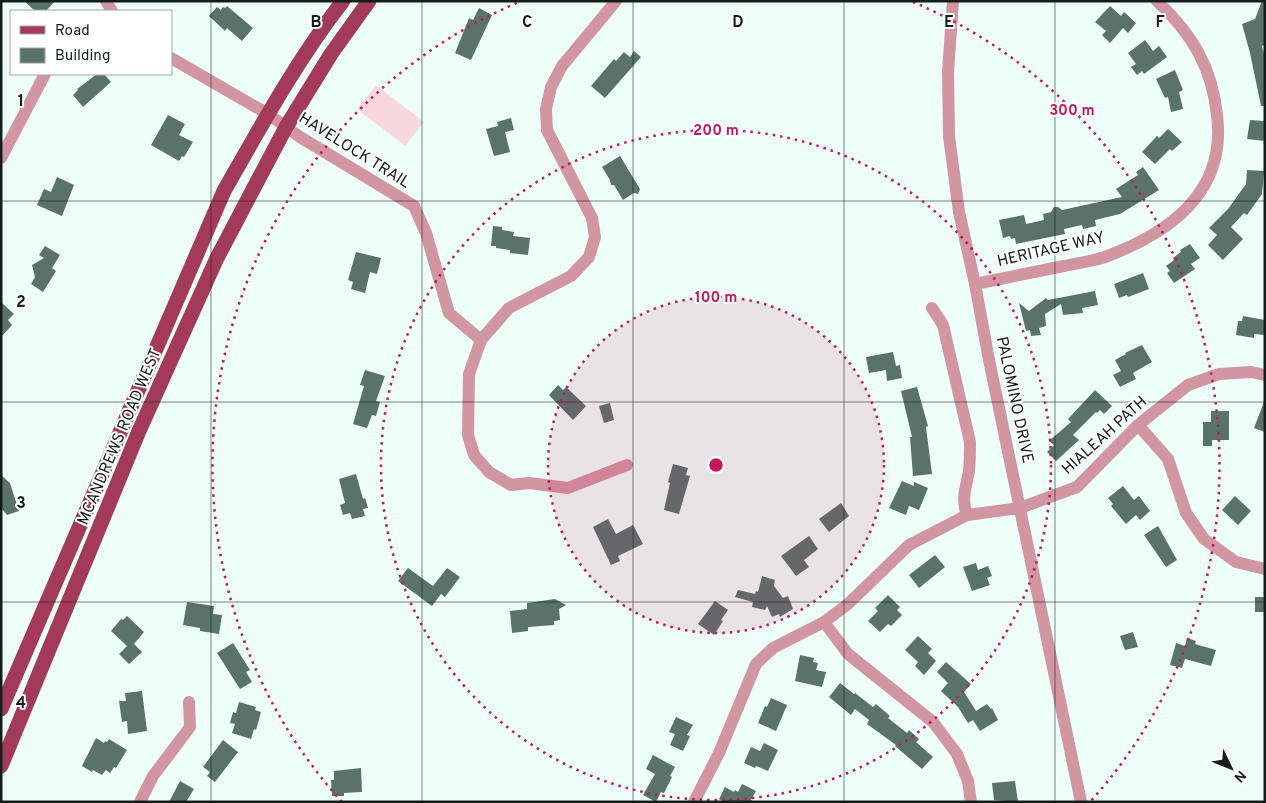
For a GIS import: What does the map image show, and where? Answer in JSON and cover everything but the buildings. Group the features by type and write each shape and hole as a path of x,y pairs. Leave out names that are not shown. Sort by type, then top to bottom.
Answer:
{"main road":[{"name":"MCANDREWS ROAD WEST","path":"1,708 224,191 268,114 343,1"},
{"name":"MCANDREWS ROAD WEST","path":"1,766 139,431 217,258 286,127 332,54 369,1"}],"street":[{"path":"616,1 562,66 551,87 546,109 547,130 592,218 595,237 589,257 571,276 509,308 481,340 469,374 468,435 474,455 489,472 510,484 529,483 568,488 627,465"},
{"name":"PALOMINO DRIVE","path":"953,1 948,72 949,136 959,212 1081,802"},
{"name":"HERITAGE WAY","path":"975,284 1104,257 1160,232 1186,211 1204,188 1216,159 1219,127 1215,94 1205,64 1190,38 1169,12 1157,1"},
{"name":"HAVELOCK TRAIL","path":"172,59 268,114 414,206 426,233 449,313 481,340"},
{"path":"1,158 44,75"},
{"path":"932,308 943,325 970,442 971,458 964,492 964,507 967,515"},
{"name":"HIALEAH PATH","path":"694,802 719,753 756,664 773,648 824,622 848,604 909,545 967,515 1020,508 1077,487 1138,425 1188,385 1219,374 1251,372 1265,375"},
{"path":"1138,425 1168,459 1186,512 1204,539 1236,562 1265,570"},
{"path":"824,622 848,654 933,722 957,754 968,781 971,802"},
{"path":"140,802 152,776 190,727 190,702"}],"shaded area":[{"path":"376,85 424,122 405,146 357,109"}]}
